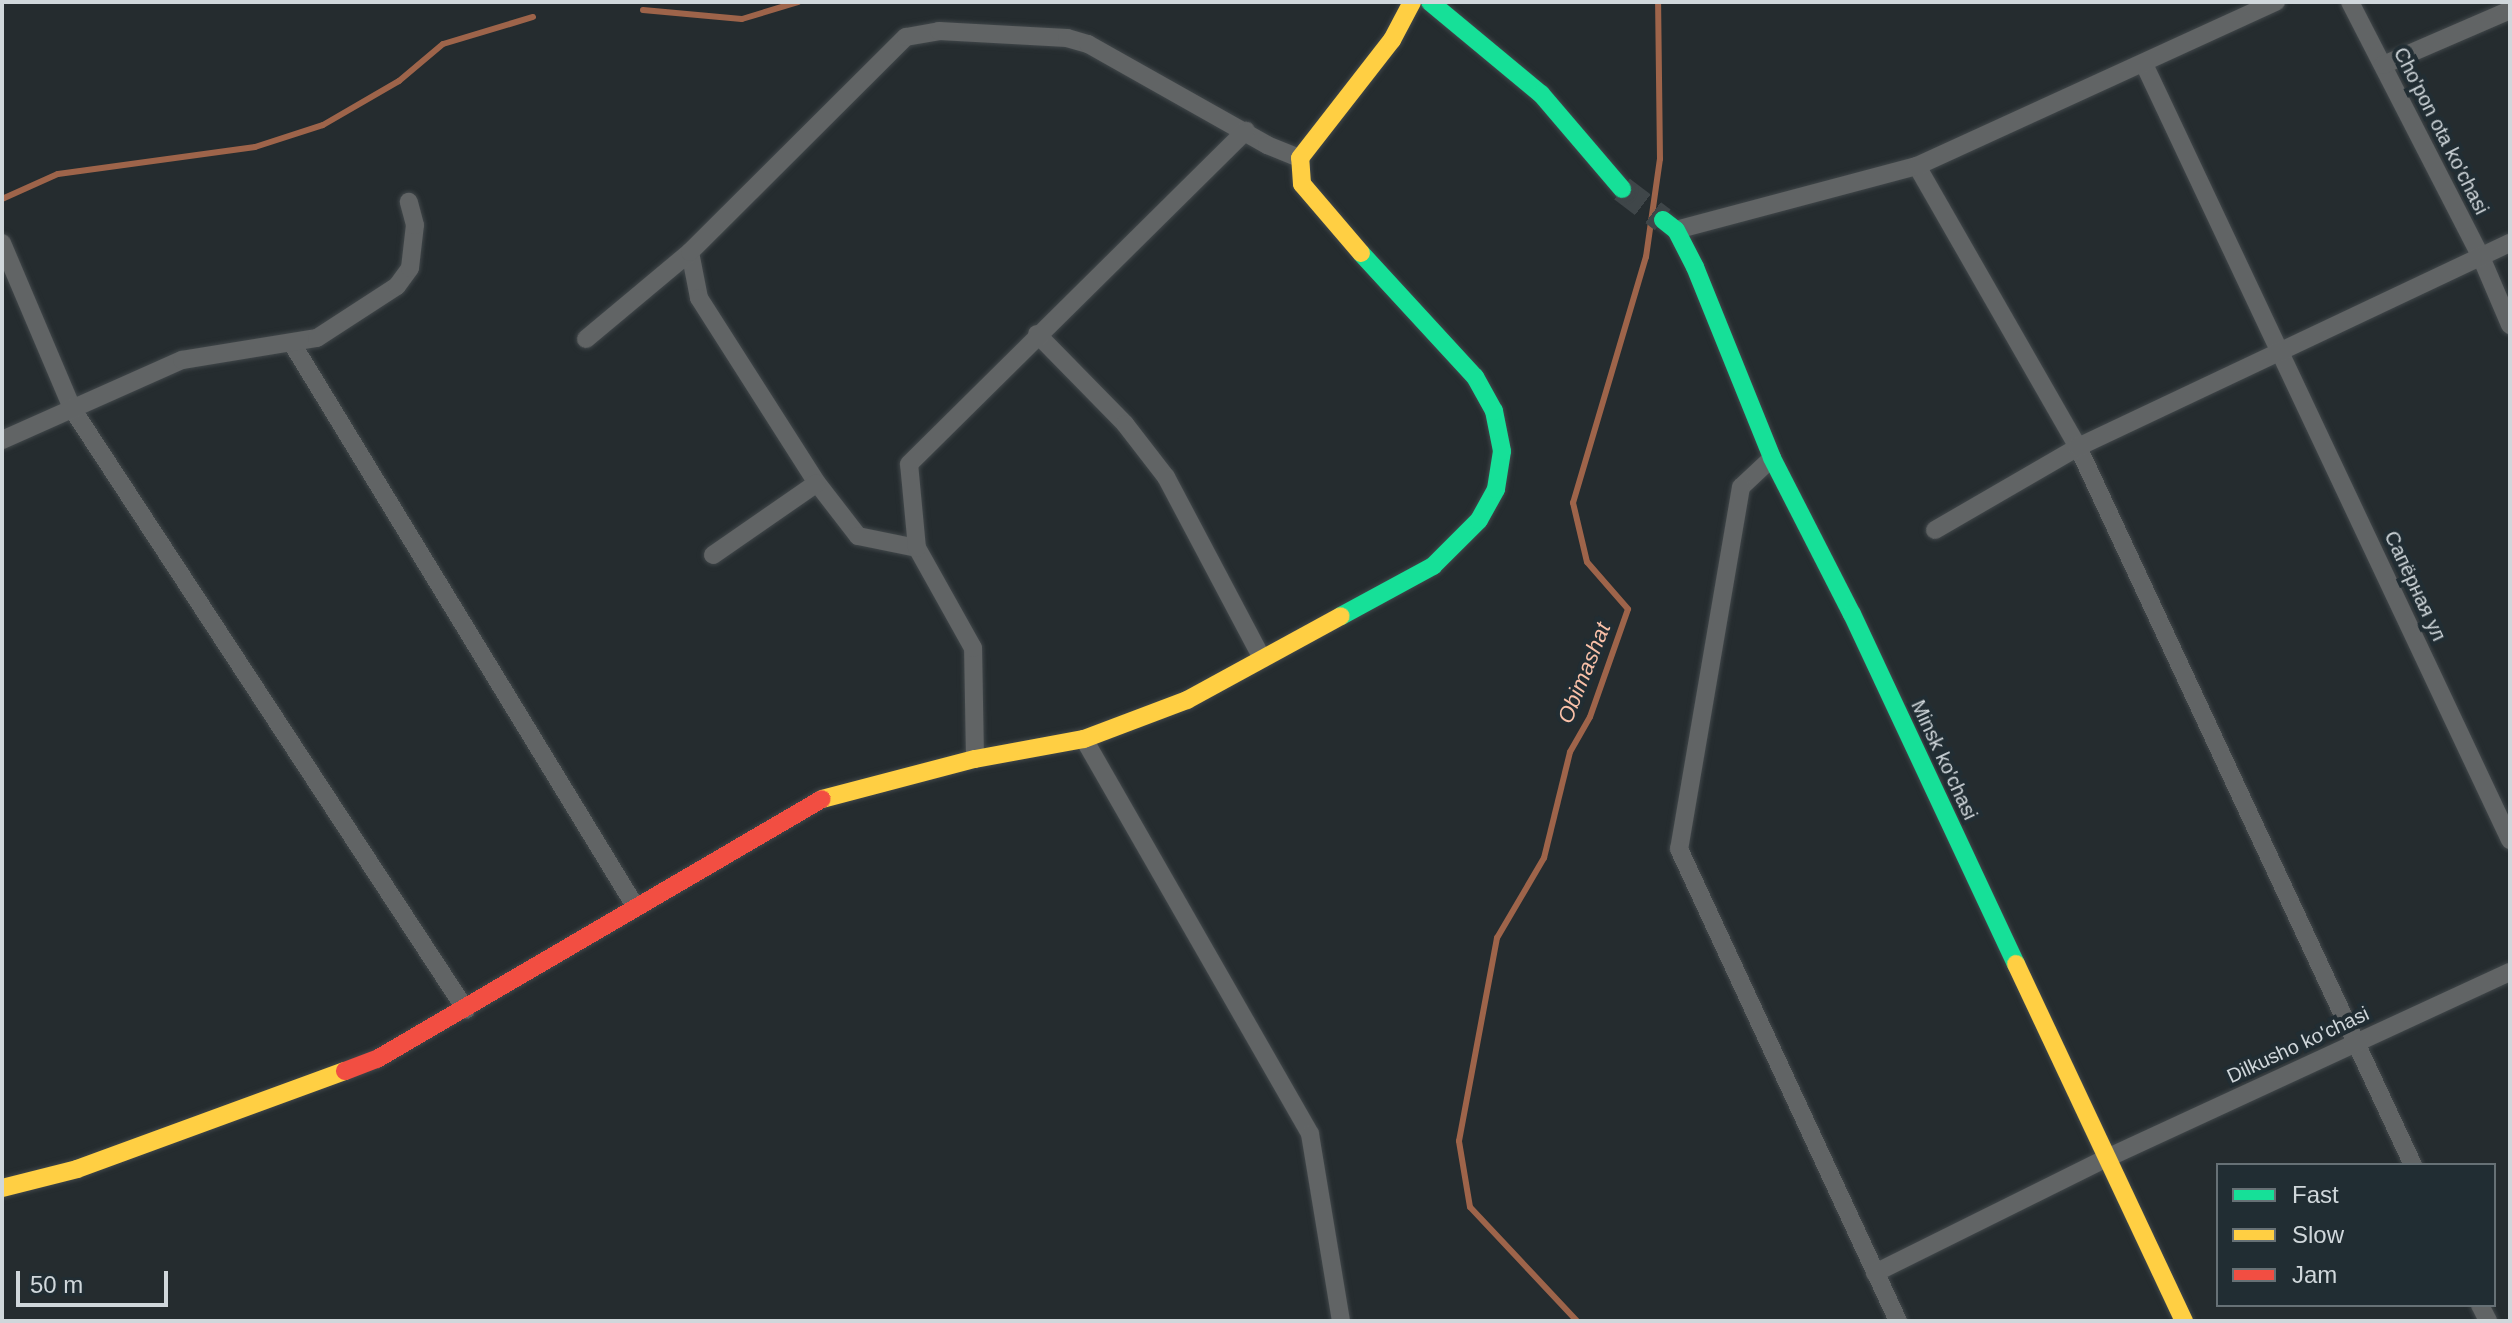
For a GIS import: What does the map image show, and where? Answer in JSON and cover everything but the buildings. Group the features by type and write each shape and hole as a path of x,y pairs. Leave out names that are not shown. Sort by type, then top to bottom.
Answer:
{"street":[{"path":"2,1188 77,1169 315,1085 377,1059 466,1010 811,802 975,759 1084,739 1187,700 1433,566 1455,548 1479,520 1496,489 1502,451 1494,411 1475,377 1317,206 1302,184 1300,158 1392,40 1412,2"},
{"path":"1430,2 1541,94 1622,189"},
{"path":"2276,2 1917,166 2078,447 2412,1163"},
{"name":"Cho'pon ota ko'chasi","path":"2350,2 2481,257 2510,325"},
{"path":"2383,65 2510,10"},
{"path":"586,339 690,252 906,37 939,31 1067,38 1300,158"},
{"name":"Сапёрная ул","path":"2144,64 2510,840"},
{"path":"975,759 973,648 917,548 908,474 914,455 1246,130"},
{"name":"Minsk ko'chasi","path":"1917,166 1670,225 1772,458 1852,614 2105,1159 2184,1321"},
{"path":"2,440 182,360 253,345 293,345 317,338 397,286 415,250 409,202"},
{"path":"2,243 73,410 466,1010"},
{"path":"1935,530 2078,447 2510,243"},
{"path":"690,252 699,298 817,483 858,536 917,548"},
{"path":"1037,334 1125,424 1166,477 1262,658"},
{"path":"293,345 635,906"},
{"path":"1772,458 1741,487 1679,849 1898,1321"},
{"path":"713,555 817,483"},
{"path":"1084,739 1310,1134 1341,1321"},
{"name":"Dilkusho ko'chasi","path":"1875,1273 2105,1159 2510,972"}],"waterway":[{"path":"643,10 742,19 798,2"},
{"name":"Obimashat","path":"1577,1321 1470,1207 1459,1141 1497,938 1544,858 1570,752 1590,717 1628,609 1587,562 1573,503 1646,257 1660,159 1658,2"},
{"path":"2,199 58,174 255,147 323,125 399,81 443,44 533,17"}],"tunnel":[{"path":"1622,189 1663,220"}],"traffic: fast":[{"path":"1430,2 1541,94 1622,189"},
{"path":"1663,220 1676,230 1695,267 1772,458 1852,614 2016,964"},
{"path":"1341,616 1433,566 1479,520 1496,489 1502,451 1494,411 1475,377 1361,253"}],"traffic: slow":[{"path":"1361,253 1302,184 1300,158 1392,40 1412,2"},
{"path":"822,799 975,759 1084,739 1187,700 1341,616"},
{"path":"2016,964 2184,1321"},
{"path":"2,1188 77,1169 345,1071"}],"traffic: jam":[{"path":"345,1071 377,1059 822,799"}]}
